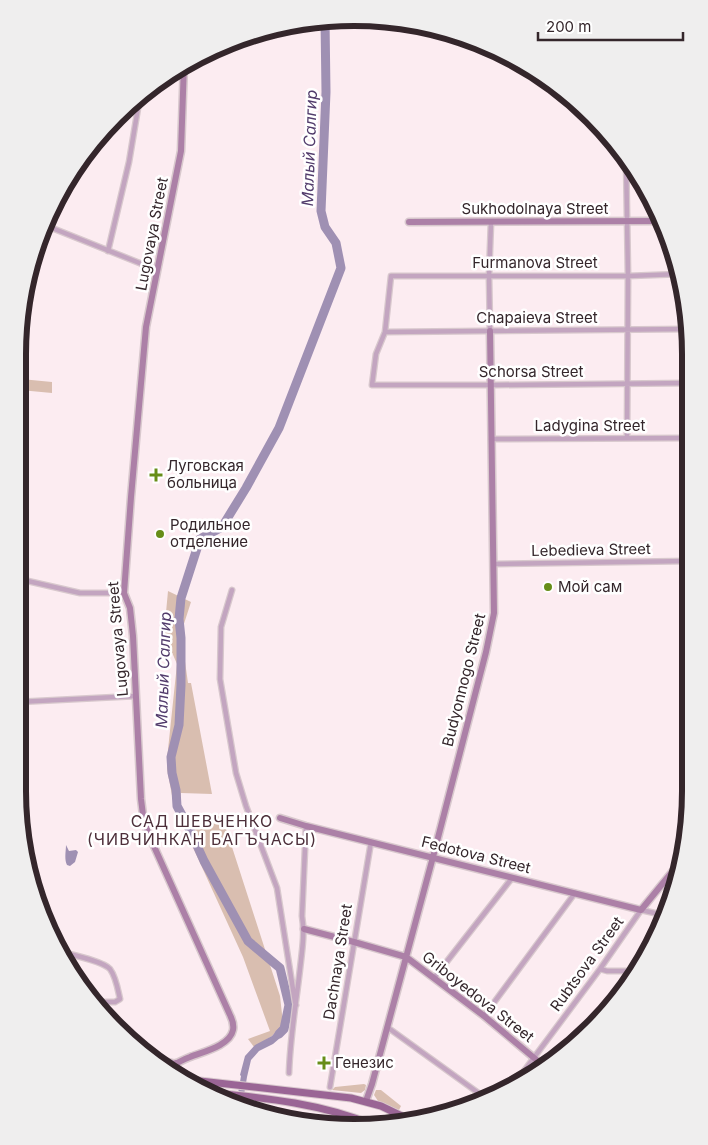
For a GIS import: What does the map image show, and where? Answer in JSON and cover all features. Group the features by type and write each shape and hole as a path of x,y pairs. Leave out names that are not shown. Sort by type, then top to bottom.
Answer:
{"main road":[{"path":"201,1081 341,1096 366,1101 401,1115"},
{"path":"228,1094 308,1106 355,1119"}],"street":[{"name":"Lugovaya Street","path":"173,1065 221,1044 233,1031 230,1015 145,824 141,807 133,636 130,608 124,593 145,336 181,151 184,74"},
{"path":"108,251 129,162 138,108"},
{"path":"626,171 628,276 627,438"},
{"name":"Sukhodolnaya Street","path":"408,222 654,221"},
{"name":"Budyonnogo Street","path":"366,1101 433,857 486,652 494,613 490,385 492,222"},
{"path":"52,228 157,270"},
{"name":"Furmanova Street","path":"385,332 390,276 672,274"},
{"name":"Chapaieva Street","path":"385,332 681,329"},
{"name":"Schorsa Street","path":"385,332 376,354 372,385 682,383"},
{"name":"Ladygina Street","path":"491,439 682,438"},
{"name":"Lebedieva Street","path":"494,564 682,561"},
{"path":"26,581 80,593 124,593"},
{"path":"232,590 221,627 220,679 236,772 246,806 277,888 296,1005"},
{"path":"26,702 136,696"},
{"name":"Fedotova Street","path":"280,818 575,894 658,913"},
{"path":"288,1073 289,1050 304,929 302,916 306,826"},
{"name":"Dachnaya Street","path":"330,1086 371,842"},
{"name":"Rubtsova Street","path":"522,1072 600,969 641,910 672,872"},
{"path":"434,978 512,878"},
{"path":"484,1016 575,894"},
{"name":"Griboyedova Street","path":"304,929 406,957 484,1016 539,1062"},
{"path":"70,954 105,964 111,970 120,999 117,1002 104,1002"},
{"path":"600,969 607,971 628,971"},
{"path":"387,1027 480,1093"},
{"path":"168,1061 176,1063 177,1067"}],"shaded area":[{"path":"26,379 52,382 52,393 26,391"},
{"path":"168,591 191,602 181,633 188,683 191,683 212,794 181,793 180,805 185,815 222,816 280,996 283,1023 272,1036 254,1047 248,1039 270,1031 243,957 174,806 167,769 177,664 164,634"},
{"path":"66,845 69,851 76,850 78,852 75,862 70,866 67,865 66,860"},
{"path":"283,1023 289,1026 280,1038 259,1051 251,1060 243,1099 237,1097 245,1056 255,1045 272,1036"},
{"path":"366,1085 365,1090 361,1093 332,1090 335,1087"},
{"path":"376,1090 381,1090 401,1106 399,1110 378,1101 374,1095"}],"waterway":[{"name":"Малый Салгир","path":"279,1034 284,1029 289,1005 280,968 248,941 204,861 177,806 171,757 179,725 181,685 179,619 181,598 200,539 222,527 279,428 341,268 336,243 325,227 321,211 326,92 325,28"}],"place":[{"name":"Луговская больница","path":"156,475"},
{"name":"Родильное отделение","path":"160,534"},
{"name":"Мой сам","path":"548,587"},
{"name":"Генезис","path":"324,1063"}],"district":[{"name":"САД ШЕВЧЕНКО (ЧИВЧИНКАН БАГЪЧАСЫ)","path":"202,830"}]}
